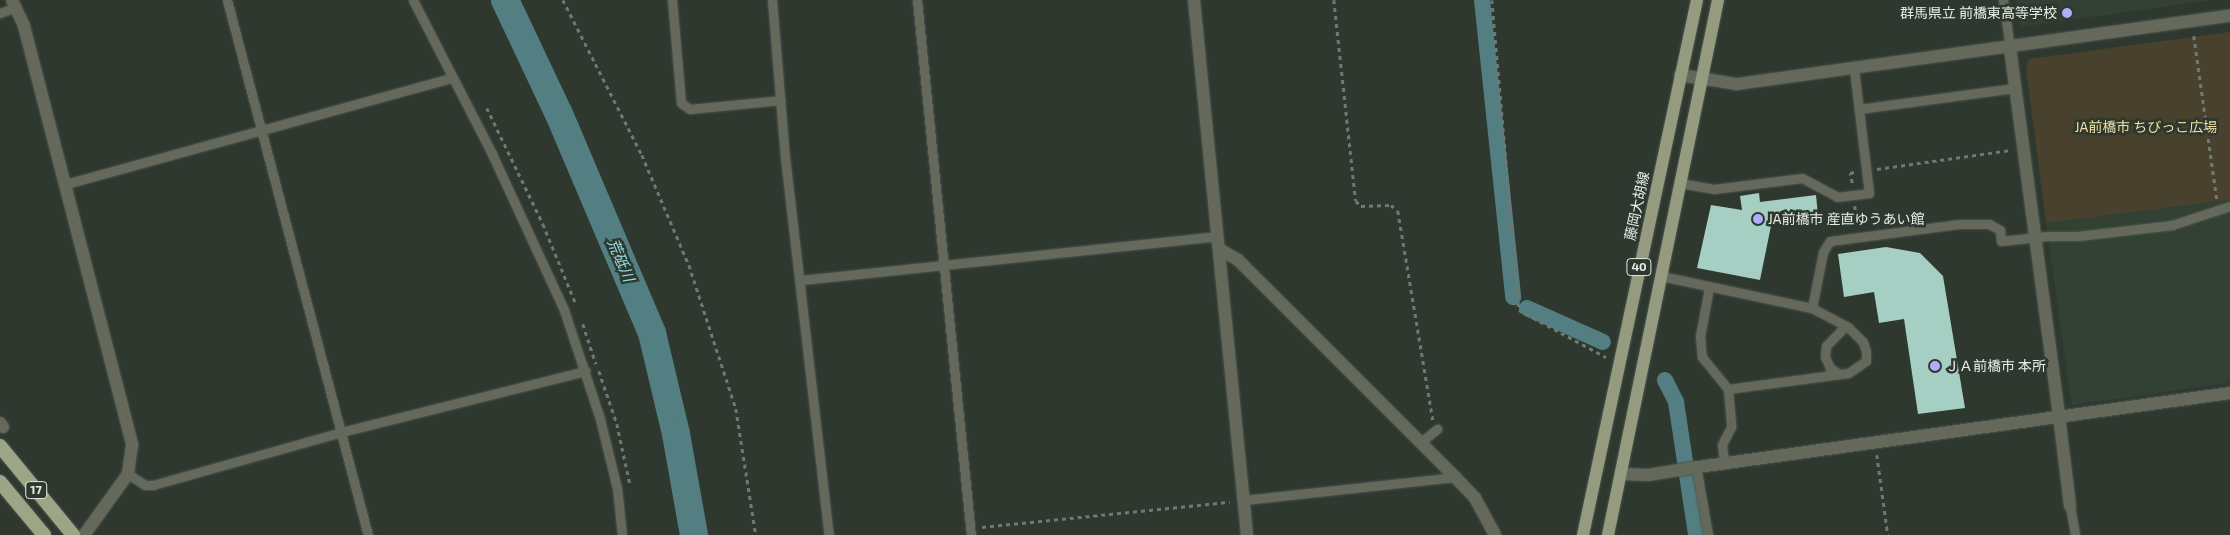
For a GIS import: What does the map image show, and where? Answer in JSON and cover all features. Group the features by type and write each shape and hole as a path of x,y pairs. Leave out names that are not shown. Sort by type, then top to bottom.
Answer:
{"highway":[{"name":"17","path":"0,446 73,535"},
{"name":"17","path":"0,482 44,535"}],"main road":[{"name":"藤岡大胡線","path":"1583,535 1696,0"},
{"name":"40","path":"1608,535 1718,0"}],"street":[{"path":"1194,0 1248,535"},
{"path":"13,4 24,26 132,445 128,474 84,535"},
{"path":"1680,75 1702,80 1737,84 2010,48 2230,16"},
{"path":"2010,48 2070,506"},
{"path":"1219,249 1238,260 1456,477 1475,498 1495,535"},
{"path":"1621,474 1648,475 1724,462 2230,393"}],"lane":[{"path":"227,0 368,535"},
{"path":"413,0 535,244 564,310 586,371 617,488 622,535"},
{"path":"672,0 682,103 690,110 781,100"},
{"path":"772,0 828,535"},
{"path":"916,0 971,532"},
{"path":"2003,0 2010,48"},
{"path":"0,13 13,4"},
{"path":"1680,183 1714,189 1802,178 1837,197 1869,193 1854,69"},
{"path":"66,184 452,78"},
{"path":"1858,109 2015,88"},
{"path":"1812,308 1827,246 1830,241 1960,224 1989,224 2000,230 2001,241 2035,237 2078,236 2172,225 2218,208 2230,206"},
{"path":"801,280 1217,236"},
{"path":"1661,276 1709,288 1812,308 1845,326 1863,342 1866,361 1855,370 1839,374 1728,389"},
{"path":"1709,288 1700,336 1702,357 1728,389 1731,427 1722,445 1724,462"},
{"path":"1839,374 1830,368 1825,357 1826,346 1845,326"},
{"path":"128,474 145,486 152,485 341,432 586,371"},
{"path":"1421,442 1437,429"},
{"path":"1689,468 1708,535"},
{"path":"1244,500 1456,477"},
{"path":"2070,506 2075,535"}],"path":[{"path":"563,0 642,155 689,265 736,409 756,535"},
{"path":"1334,0 1356,201 1361,206 1391,205 1398,211 1432,418 1437,429"},
{"path":"1492,0 1519,310 1524,315 1619,363"},
{"path":"2193,21 2218,208"},
{"path":"1859,236 1850,173 2023,148"},
{"path":"1875,442 1888,535"},
{"path":"971,532 1244,500"}],"shaded area":[{"name":"群馬県立 前橋東高等学校","path":"2016,0 2212,0 2020,27"},
{"path":"2230,200 2230,383 2072,405 2046,223"}],"green space":[{"name":"JA前橋市 ちびっこ広場","path":"2230,32 2230,200 2046,223 2026,69 2029,59"}],"building":[{"path":"1759,193 1760,202 1816,195 1818,215 1772,221 1760,280 1697,268 1711,205 1742,210 1740,196"},
{"name":"ＪＡ前橋市 本所","path":"1886,247 1920,253 1943,276 1965,408 1918,414 1904,319 1879,323 1874,292 1844,297 1838,254"}],"waterway":[{"name":"荒砥川","path":"505,0 559,114 652,333 676,434 694,535"},
{"path":"1482,0 1513,297"},
{"path":"1527,308 1603,342"},
{"path":"1665,380 1676,402 1696,535"}],"place":[{"name":"群馬県立 前橋東高等学校","path":"2067,13"},
{"name":"JA前橋市 産直ゆうあい館","path":"1758,219"},
{"name":"ＪＡ前橋市 本所","path":"1935,366"}]}
